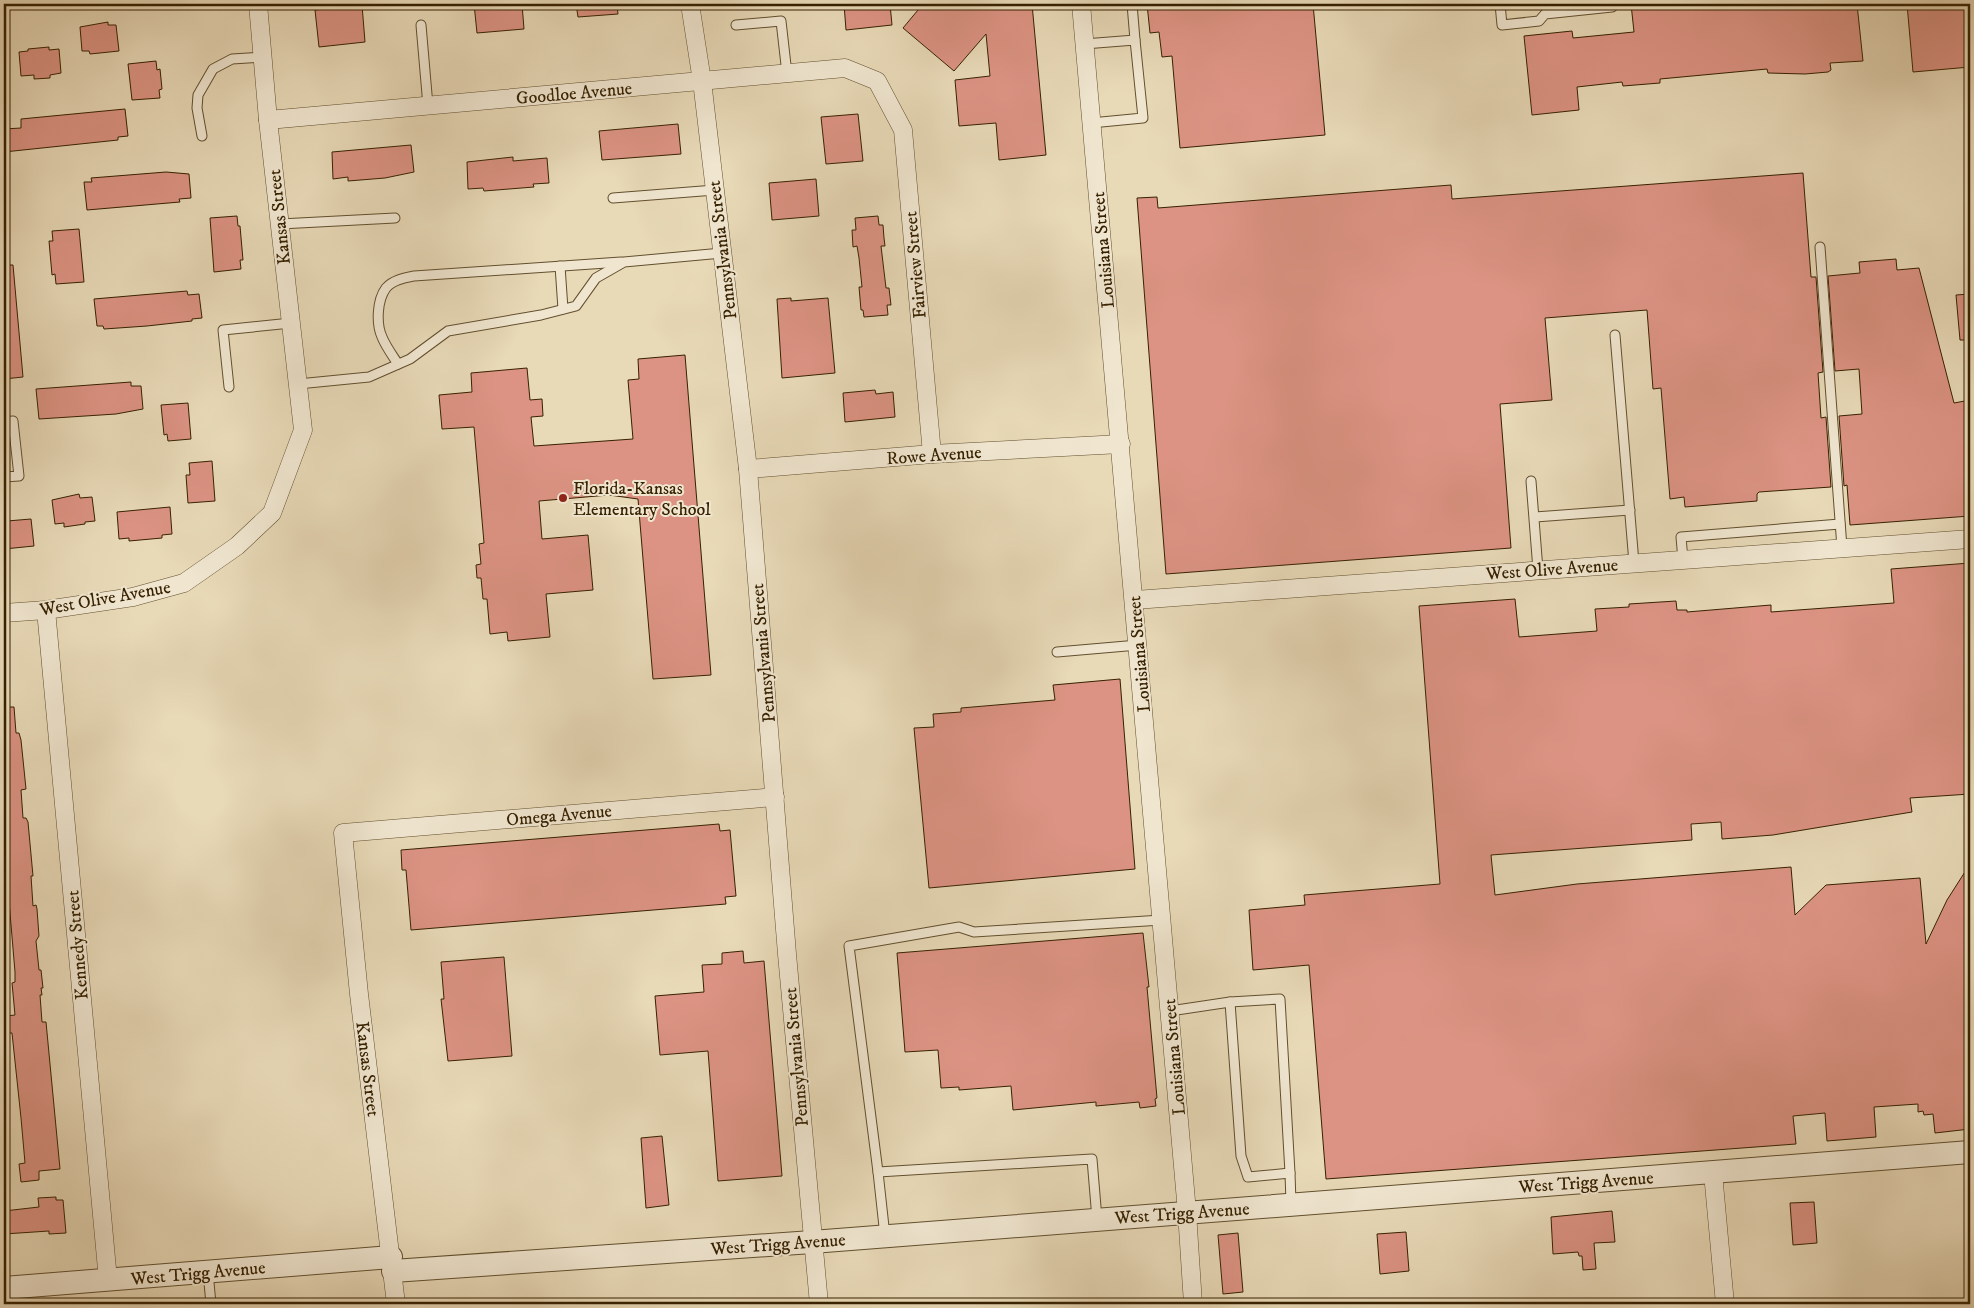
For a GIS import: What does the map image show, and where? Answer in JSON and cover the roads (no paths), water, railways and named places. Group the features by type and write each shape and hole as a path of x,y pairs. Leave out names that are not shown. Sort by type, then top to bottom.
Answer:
{"street":[{"name":"Kansas Street","path":"258,4 268,120 303,430"},
{"name":"Pennsylvania Street","path":"690,4 702,81 748,469 812,1242 819,1304"},
{"name":"Louisiana Street","path":"1081,4 1135,600 1187,1212 1193,1304"},
{"name":"Goodloe Avenue","path":"268,120 845,68 877,82"},
{"name":"Fairview Street","path":"877,82 903,130 932,454"},
{"name":"West Olive Avenue","path":"4,613 46,610 133,597 184,583 237,546 272,513 303,430"},
{"name":"Rowe Avenue","path":"748,469 932,454 1120,444"},
{"name":"West Olive Avenue","path":"1135,600 1970,539"},
{"name":"Kennedy Street","path":"46,610 108,1280"},
{"name":"Omega Avenue","path":"343,833 775,797"},
{"name":"Kansas Street","path":"343,833 359,994 396,1304"},
{"name":"West Trigg Avenue","path":"4,1288 208,1272 812,1242 1970,1152"},
{"path":"1713,1172 1725,1304"}],"lane":[{"path":"1091,123 1143,118 1132,4"},
{"path":"1500,4 1502,25 1539,21 1545,14 1577,7 1612,5"},
{"path":"1544,4 1545,14"},
{"path":"736,26 781,21 787,74"},
{"path":"421,25 428,106"},
{"path":"1084,44 1135,40"},
{"path":"202,136 197,108 198,95 213,69 232,60 263,57"},
{"path":"613,198 715,190"},
{"path":"280,224 395,218"},
{"path":"1820,247 1842,548"},
{"path":"398,364 381,337 379,319 380,302 386,288 397,280 414,276 624,262 722,253"},
{"path":"298,384 369,378 410,359 448,331 541,315 576,306 596,278 624,262"},
{"path":"560,266 563,309"},
{"path":"229,387 223,330 291,323"},
{"path":"1615,334 1634,563"},
{"path":"4,422 13,422 19,476 4,477"},
{"path":"1532,481 1538,570"},
{"path":"1535,518 1630,510"},
{"path":"1683,560 1681,537 1840,524"},
{"path":"1057,652 1138,645"},
{"path":"885,1236 849,946 959,927 974,932 1162,920"},
{"path":"1170,1011 1230,1002 1280,999 1291,1204"},
{"path":"1230,1002 1240,1156 1248,1177 1290,1173"},
{"path":"878,1172 1092,1159 1097,1219"},
{"path":"208,1272 212,1304"}],"place":[{"name":"Florida-Kansas Elementary School","path":"563,498"}]}
